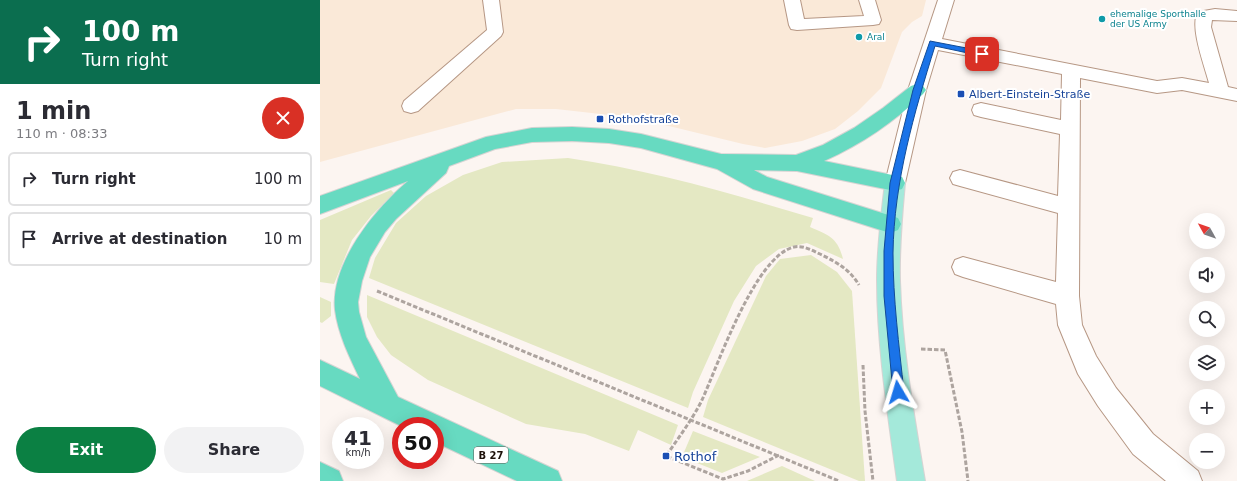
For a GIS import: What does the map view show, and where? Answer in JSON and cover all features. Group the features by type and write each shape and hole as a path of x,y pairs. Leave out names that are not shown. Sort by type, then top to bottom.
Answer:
{"highway":[{"path":"797,163 822,155 874,126 895,110 917,90"},
{"path":"320,205 452,157 501,141 532,135 572,134 609,136 641,142 721,162 797,163 895,183"},
{"path":"389,406 365,361 347,312 349,284 361,251 374,230 395,205 452,157"},
{"path":"721,162 760,183 890,224"},
{"path":"320,373 412,417"},
{"name":"B 27","path":"444,432 548,481"},
{"path":"320,476 329,481"}],"main road":[{"path":"895,183 890,224 889,296 902,421 911,481"}],"street":[{"path":"411,106 495,32 490,0"},
{"path":"792,0 797,25 873,20 866,0"},
{"path":"895,183 917,90 946,0"},
{"path":"1220,92 1203,27 1203,19 1204,16 1209,15 1237,16"},
{"path":"933,43 1157,87 1182,84 1237,95"},
{"path":"1071,71 1067,296 1070,324 1086,365 1143,444 1188,481"},
{"path":"981,110 1070,129"},
{"path":"960,178 1068,207"},
{"path":"963,267 1067,296"}],"path":[{"path":"779,455 748,471 723,479 666,456 692,419 751,291 777,256 790,248 804,246 840,263 852,272 860,286 860,293"},
{"path":"349,284 370,288 525,353 692,419 839,481"},
{"path":"945,350 962,432 968,481"},
{"path":"863,364 865,411 873,481"}],"shaded area":[{"path":"320,0 926,0 922,16 912,22 902,32 881,88 858,111 835,129 802,141 765,148 636,118 556,109 516,109 320,162"}],"green space":[{"path":"568,158 661,176 813,218 810,227 832,238 838,246 843,259 807,243 779,249 756,266 734,301 693,392 688,408 369,278 375,258 396,223 426,196 463,175 502,162"},
{"path":"391,190 394,193 371,216 352,240 334,284 320,282 320,220"},
{"path":"811,255 837,272 852,291 865,481 859,481 703,417 708,400 766,276 780,259"},
{"path":"367,295 678,425 671,445 638,430 629,451 585,434 526,424 428,380 391,355 377,337 367,317"},
{"path":"320,297 331,302 331,316 322,323 320,322"},
{"path":"693,431 760,457 722,473 682,457"},
{"path":"782,466 815,481 747,481"}],"place":[{"name":"ehemalige Sporthalle der US Army","path":"1102,19"},
{"name":"Aral","path":"859,37"},
{"name":"Albert-Einstein-Straße","path":"961,94"},
{"name":"Rothofstraße","path":"600,119"},
{"name":"Rothof","path":"666,456"}],"route":[{"path":"898,392 889,296 889,236 895,183 902,150 917,90 933,43 982,54"}]}
